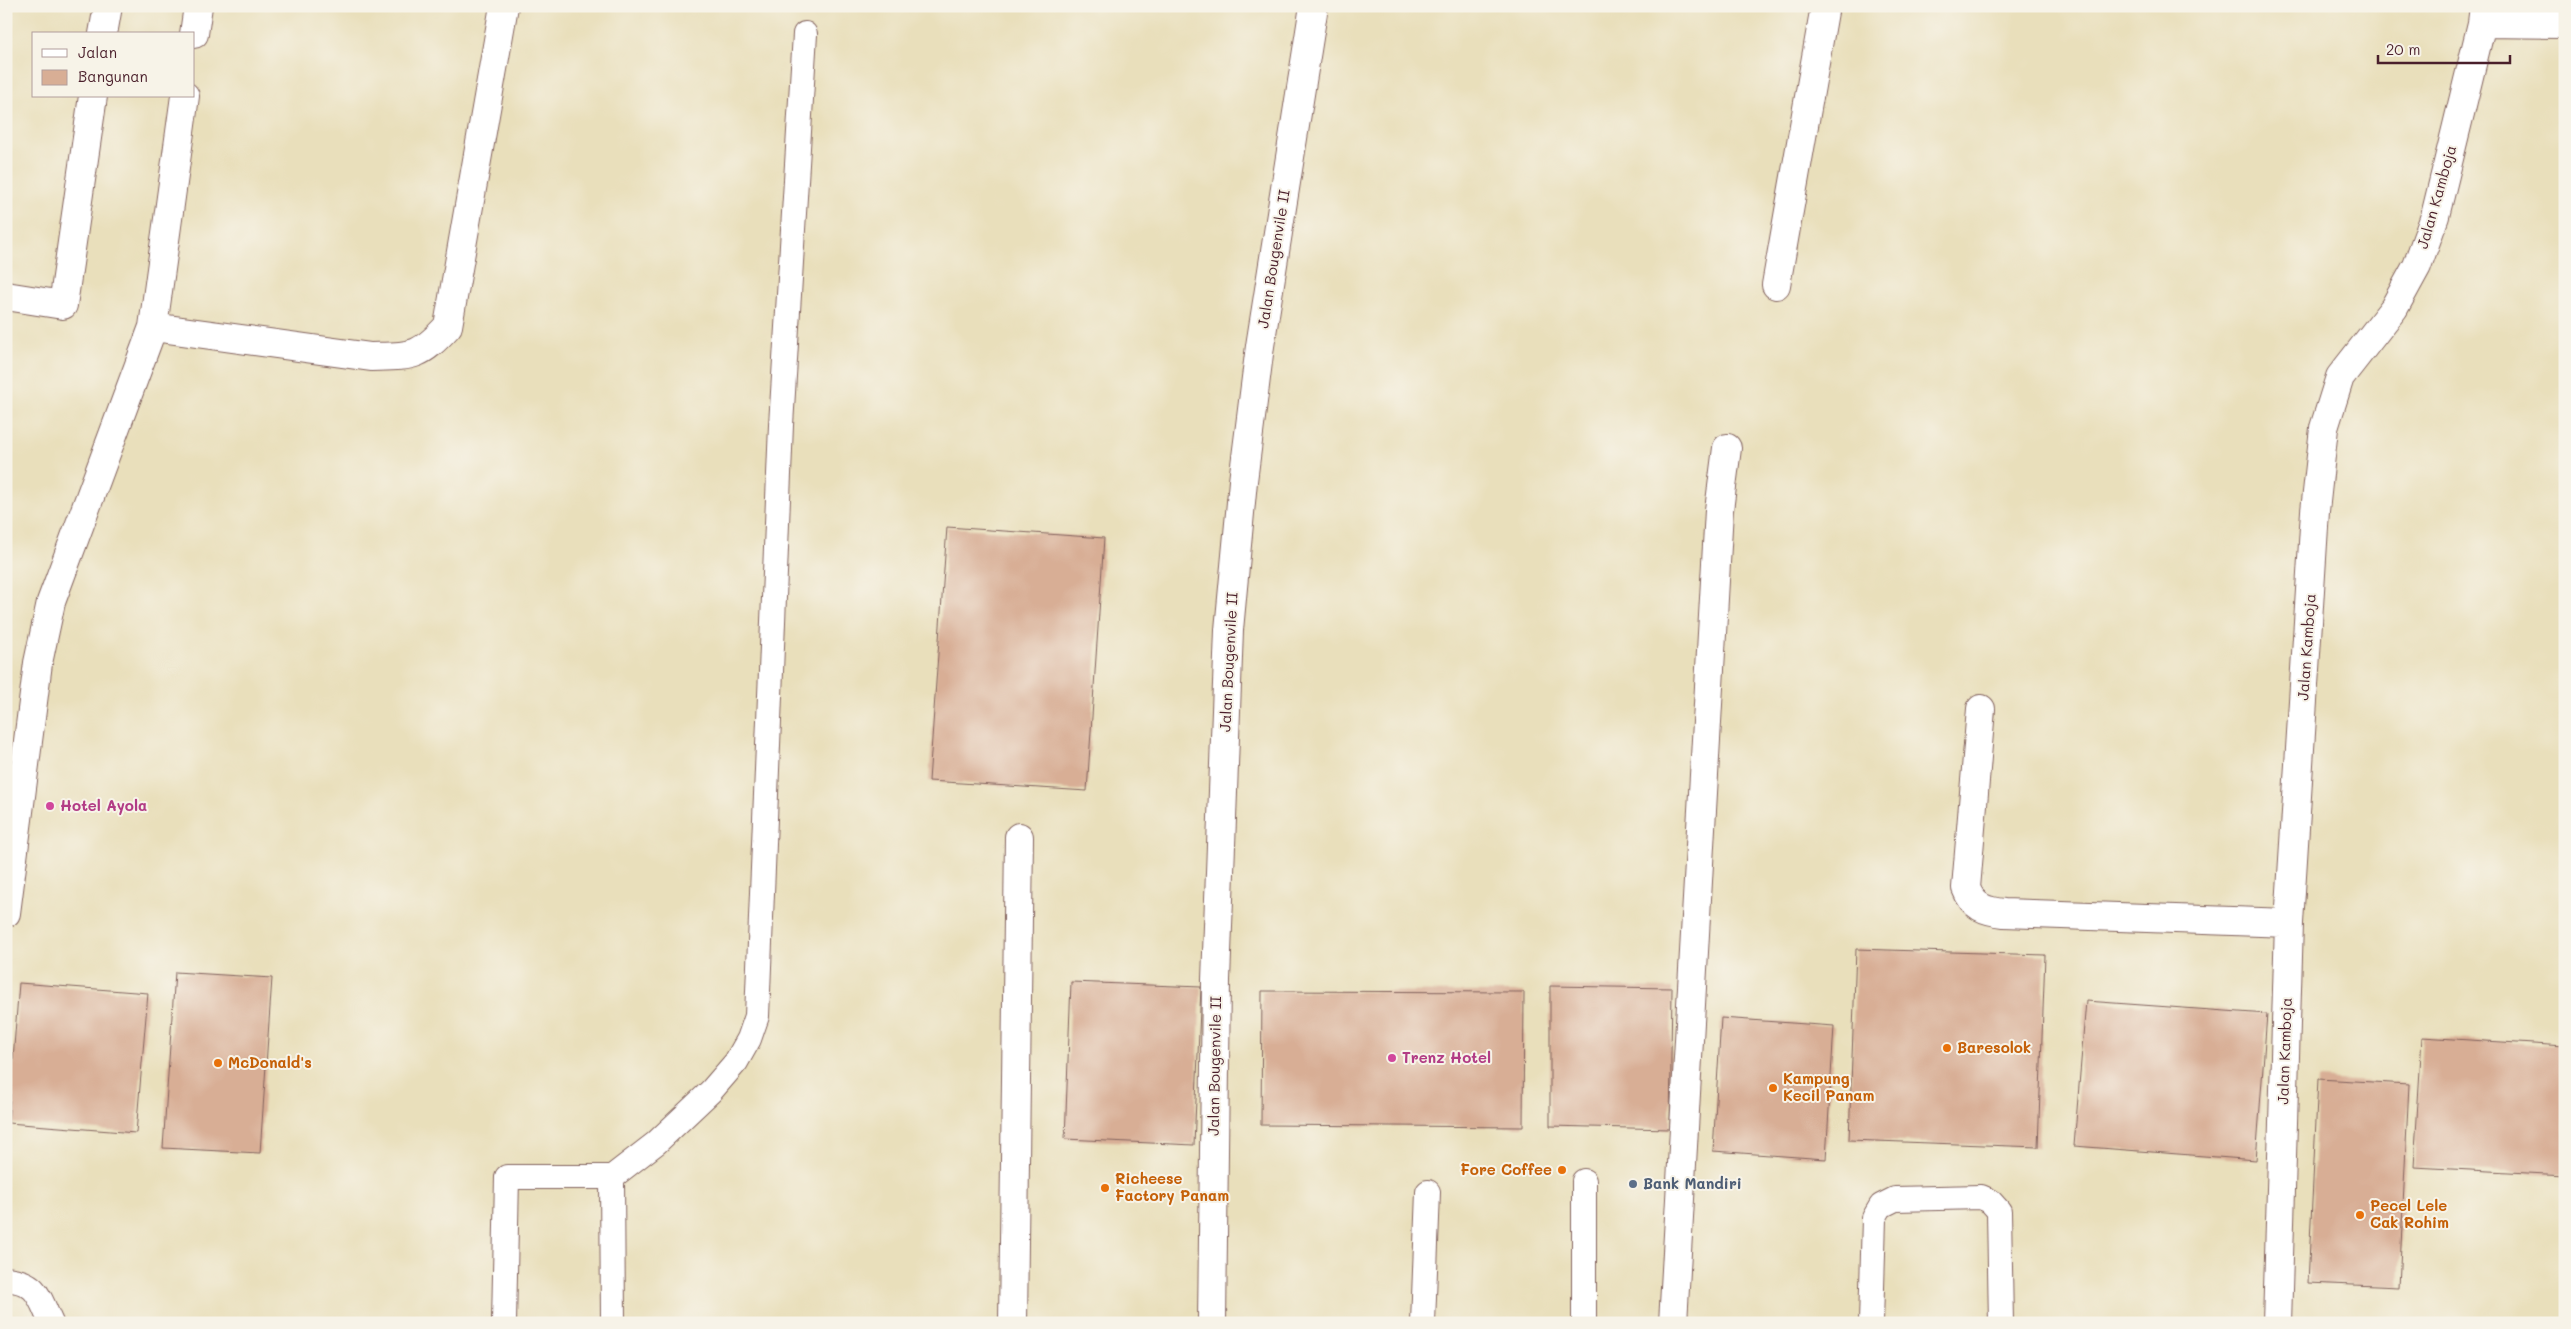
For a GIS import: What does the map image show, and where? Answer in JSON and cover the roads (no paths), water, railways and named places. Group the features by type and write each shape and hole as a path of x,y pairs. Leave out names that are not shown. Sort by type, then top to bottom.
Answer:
{"street":[{"path":"103,32 108,6"},
{"path":"194,32 198,6"},
{"path":"153,327 371,356 407,356 429,346 448,326 504,6"},
{"name":"Jalan Bougenvile II","path":"1212,1323 1216,980 1229,630 1243,480 1260,346 1314,6"},
{"path":"1776,285 1825,6"},
{"path":"2483,14 2565,24"},
{"name":"Jalan Kamboja","path":"2276,1323 2289,923 2315,511 2324,428 2340,377 2394,308 2417,266 2435,216 2483,14"},
{"path":"6,296 63,305 94,98"},
{"path":"6,913 38,663 51,602 153,327 185,98"},
{"path":"1673,1323 1719,510 1727,448"},
{"path":"1981,709 1966,888 1971,901 1986,911 2004,914 2289,923"},
{"path":"1013,1323 1019,837"}],"lane":[{"path":"504,1323 507,1177 612,1177 656,1143 711,1091 736,1062 749,1039 757,1016 781,425 805,34"},
{"path":"612,1177 613,1323"},
{"path":"1584,1181 1584,1323"},
{"path":"1423,1323 1428,1192"},
{"path":"1871,1323 1874,1218 1881,1206 1895,1199 1981,1198 1990,1201 1999,1211 2001,1323"},
{"path":"6,1279 21,1280 38,1291 51,1323"}],"place":[{"name":"Hotel Ayola","path":"50,806"},
{"name":"Baresolok","path":"1947,1048"},
{"name":"Trenz Hotel","path":"1392,1058"},
{"name":"McDonald's","path":"218,1063"},
{"name":"Kampung Kecil Panam","path":"1773,1088"},
{"name":"Fore Coffee","path":"1562,1170"},
{"name":"Bank Mandiri","path":"1633,1184"},
{"name":"Richeese Factory Panam","path":"1105,1188"},
{"name":"Pecel Lele Cak Rohim","path":"2360,1215"}]}
